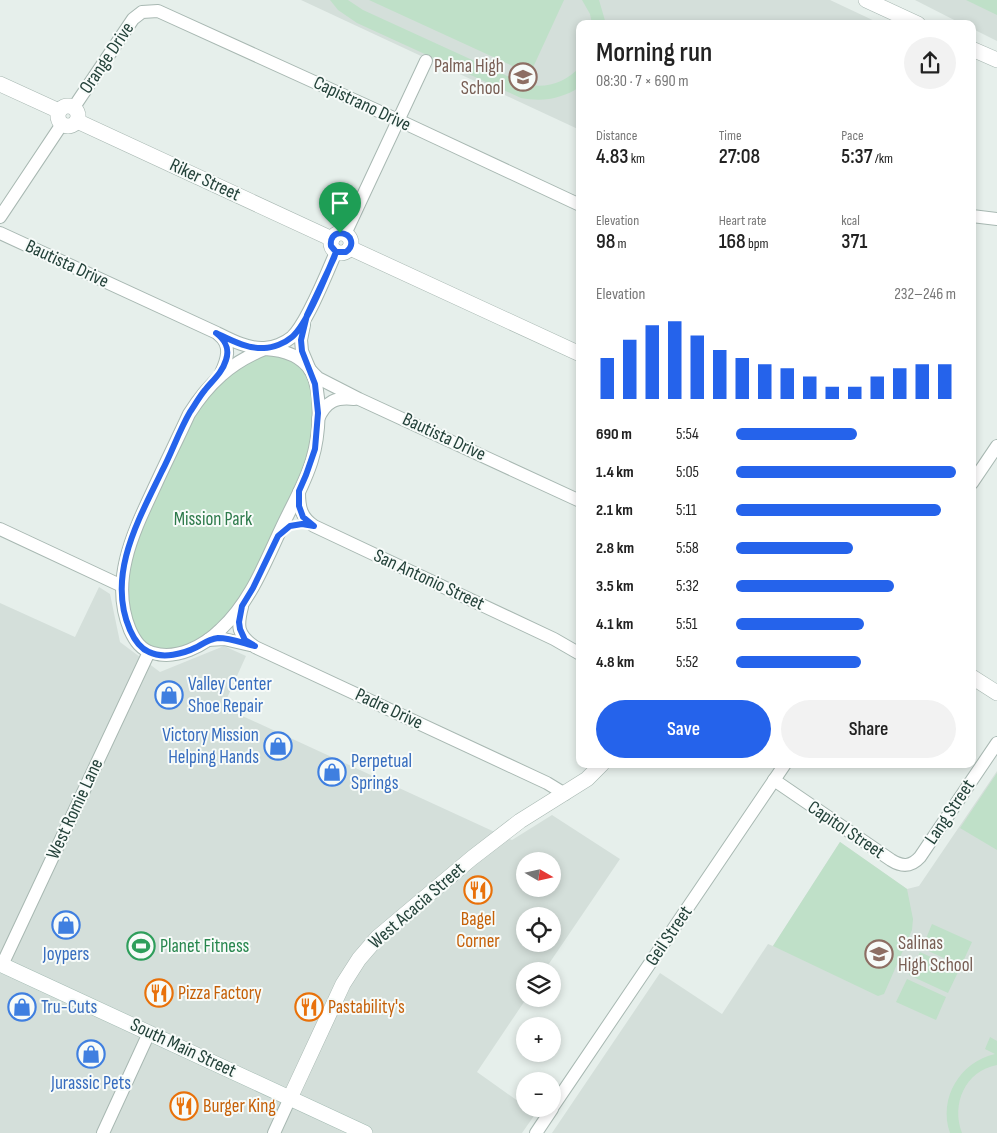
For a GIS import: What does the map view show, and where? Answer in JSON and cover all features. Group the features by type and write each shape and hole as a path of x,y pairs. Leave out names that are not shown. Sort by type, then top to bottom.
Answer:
{"street":[{"path":"866,0 902,20"},
{"path":"899,0 902,20"},
{"name":"Capistrano Drive","path":"142,12 152,10 164,13 576,203"},
{"name":"Orange Drive","path":"0,217 132,19 142,12"},
{"path":"976,50 997,60"},
{"path":"307,315 301,334 301,346 316,392 318,419 313,455 278,536 253,588 242,606 220,630 206,641 187,651 166,655 148,652 139,646 128,624 124,607 122,586 126,558 136,528 189,414 206,388 219,376 239,361 265,348 288,340 297,331 307,315 426,61"},
{"name":"Riker Street","path":"0,84 576,352"},
{"path":"976,216 997,219"},
{"name":"Bautista Drive","path":"0,233 216,333 247,346 265,348"},
{"path":"216,333 224,340 228,349 227,359 219,376"},
{"path":"265,348 288,353 300,359 310,370"},
{"name":"Bautista Drive","path":"310,370 326,382 359,399 576,499"},
{"path":"318,419 324,408 334,400 342,398 359,399"},
{"path":"976,476 997,446"},
{"path":"299,491 301,512 307,521 314,526"},
{"path":"278,536 290,526 302,524 314,526"},
{"name":"San Antonio Street","path":"314,526 554,639 576,652"},
{"path":"0,529 122,586"},
{"path":"86,569 99,572 109,571 126,558"},
{"name":"Padre Drive","path":"242,606 239,622 240,629 245,640 255,646 530,775 565,794"},
{"path":"206,641 218,638 255,646"},
{"name":"West Romie Lane","path":"1,966 148,652"},
{"path":"976,680 997,693"},
{"name":"Lang Street","path":"920,857 997,743"},
{"name":"West Acacia Street","path":"290,1098 343,984 359,959 378,937 472,858 520,821 565,794 587,779 598,768"},
{"name":"Geil Street","path":"561,1096 782,768"},
{"name":"Capitol Street","path":"774,780 898,864 903,866 909,865 920,857"},
{"name":"South Main Street","path":"1,966 365,1133"},
{"path":"103,1133 149,1033"},
{"path":"274,1133 290,1098"},
{"name":"Geil Street","path":"536,1133 547,1117"}],"shaded area":[{"name":"Palma High School","path":"301,0 830,0 872,20 576,20 576,128"},
{"path":"915,0 997,0 997,41 976,30 976,20 954,20"},
{"path":"99,587 110,594 120,642 160,672 224,646 246,656 223,707 512,840 552,815 620,859 561,946 561,907 516,907 516,952 557,952 550,962 516,962 516,1007 521,1007 477,1072 516,1100 516,1117 533,1117 522,1133 0,1133 0,603 75,637"},
{"name":"Salinas High School","path":"997,771 997,1133 552,1133 660,973 722,1014 768,944 773,946 840,842 907,889 919,886"}],"green space":[{"path":"330,0 348,0 363,10 525,84 548,85 562,81 576,71 576,89 559,97 537,100 521,98 357,23 338,10"},
{"path":"369,0 564,0 530,74"},
{"path":"582,0 599,0 605,20 591,20"},
{"path":"966,0 997,0 997,15"},
{"name":"Mission Park","path":"265,349 310,370 317,434 253,588 220,630 166,655 132,635 123,572 198,400"},
{"path":"997,773 997,850 960,828"},
{"path":"840,842 907,889 913,919 912,930 884,994 878,996 773,946"},
{"path":"932,924 972,942 961,966 922,948"},
{"path":"920,952 959,970 948,993 909,975"},
{"path":"907,979 946,997 936,1020 896,1002"},
{"path":"990,1037 997,1041 997,1065 986,1068 976,1074 963,1090 958,1111 962,1133 950,1133 947,1107 955,1083 962,1073 972,1065 983,1058 995,1054 985,1049"}],"place":[{"name":"Palma High School","path":"523,77"},
{"name":"Valley Center Shoe Repair","path":"169,695"},
{"name":"Victory Mission Helping Hands","path":"278,746"},
{"name":"Perpetual Springs","path":"332,772"},
{"name":"Bagel Corner","path":"478,890"},
{"name":"Joypers","path":"66,925"},
{"name":"Planet Fitness","path":"141,946"},
{"name":"Salinas High School","path":"879,954"},
{"name":"Pizza Factory","path":"159,993"},
{"name":"Tru-Cuts","path":"22,1007"},
{"name":"Pastability's","path":"309,1007"},
{"name":"Jurassic Pets","path":"91,1054"},
{"name":"Burger King","path":"184,1106"}],"route":[{"path":"340,233 333,236 331,246 336,252 307,315 293,336 283,343 258,348 238,343 216,333 222,337 228,349 225,364 219,376 206,388 189,414 136,528 122,572 124,613 132,636 139,646 148,652 166,655 177,654 197,647 206,641 218,638 255,646 242,636 239,622 242,606 253,588 278,536 290,526 302,524 314,526 303,517 299,506 299,491 315,449 318,413 315,384 302,351 301,334 307,315 334,258 336,252 343,253 350,248 352,242 350,237 340,233"}]}
